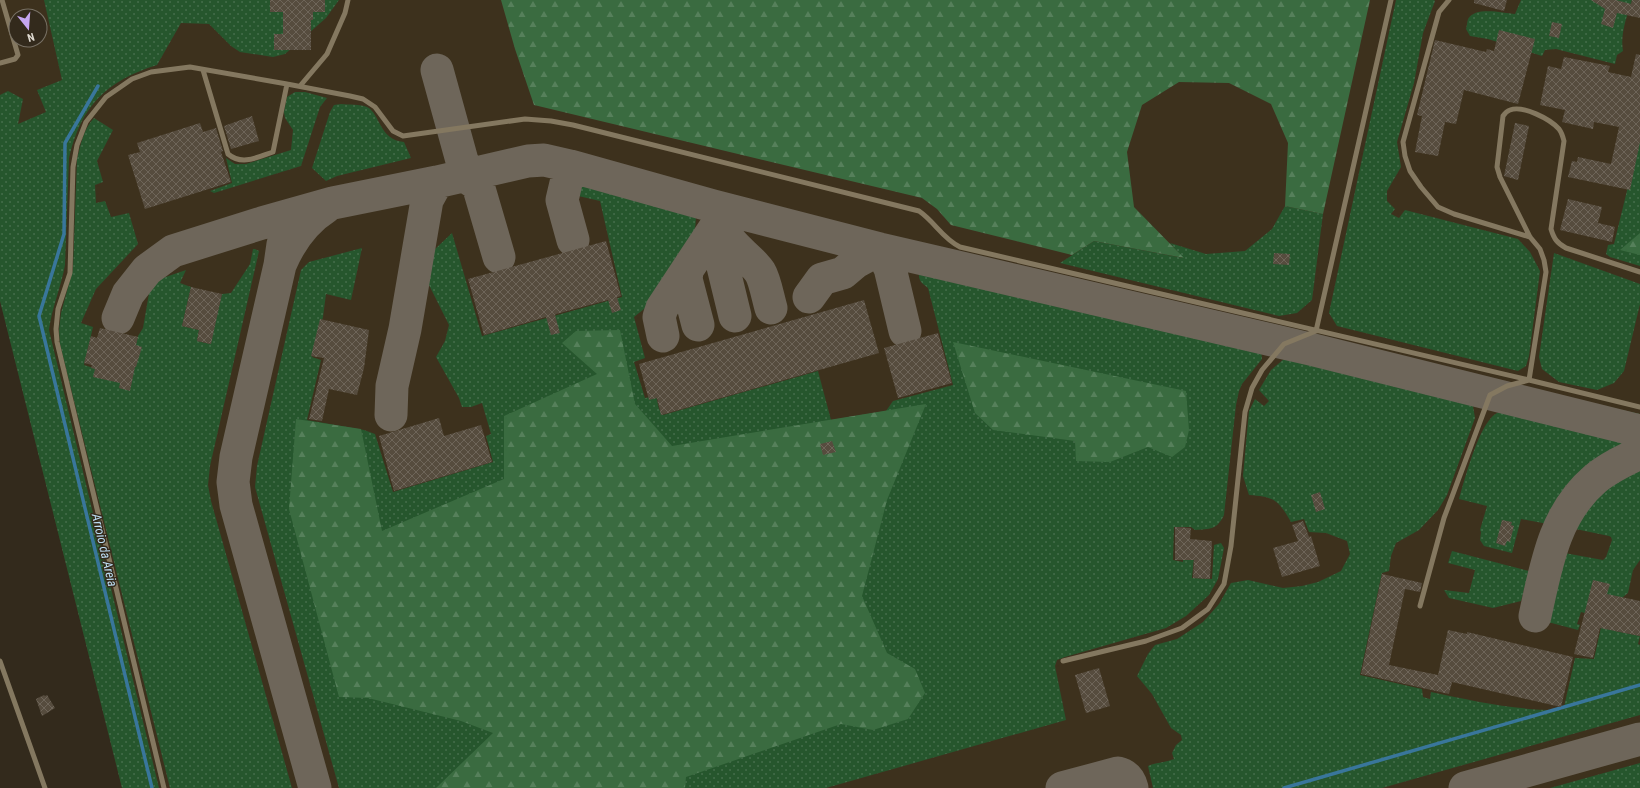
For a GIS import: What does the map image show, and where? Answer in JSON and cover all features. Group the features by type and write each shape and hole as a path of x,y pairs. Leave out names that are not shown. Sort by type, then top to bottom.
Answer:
{"lane":[{"path":"0,63 15,60 18,55 2,0"},
{"path":"300,86 327,54 345,13 348,0"},
{"path":"1316,331 1391,0"},
{"path":"1449,0 1440,12 1403,142 1405,156 1410,171 1438,207 1454,214 1530,236"},
{"path":"164,788 57,342 56,329 58,309 70,273 73,167 77,144 86,122 106,97 132,79 151,72 190,67 300,86 363,99 376,107 393,131 404,136 414,136 452,128 525,118 573,125 919,211 929,218 950,242 960,247 1640,407"},
{"path":"203,70 228,154 241,161 273,152 287,84"},
{"path":"1529,380 1546,272 1540,249 1530,236 1500,177 1497,167 1503,116 1508,110 1515,108 1535,112 1559,129 1562,135 1564,141 1551,229 1553,237 1558,243 1566,248 1640,272"},
{"path":"1063,661 1146,641 1182,628 1208,609 1224,584 1231,546 1245,412 1252,388 1262,370 1284,344 1316,331"},
{"path":"1420,606 1444,518 1490,395 1506,386 1529,380"},
{"path":"0,662 45,788"}],"shaded area":[{"path":"0,0 1640,0 1640,788 122,788 0,301"}],"green space":[{"path":"44,0 339,0 326,18 285,54 273,57 240,52 231,46 209,24 181,23 157,65 139,71 123,79 98,98 81,124 74,140 69,158 65,265 49,330 159,788 122,788 0,301 0,95 8,91 23,99 18,124 46,112 37,90 62,80 48,18 48,8 46,8"},
{"path":"501,0 1370,0 1323,214 1285,206 1288,143 1271,104 1229,83 1179,82 1142,105 1127,152 1134,207 1184,258 1094,241 1072,255 951,225 937,209 922,198 534,105 515,49"},
{"path":"1396,0 1435,1 1423,33 1414,83 1397,142 1401,167 1387,191 1387,201 1395,209 1391,214 1399,218 1405,210 1518,239 1530,252 1540,271 1529,356 1526,366 1518,371 1337,326 1329,313"},
{"path":"1521,0 1632,0 1623,32 1623,51 1617,55 1615,64 1556,49 1545,50 1542,56 1488,39 1470,36 1466,29 1468,19 1472,15 1483,11 1515,14"},
{"path":"295,92 305,92 327,98 320,107 301,166 214,193 210,191 232,183 226,158 235,164 246,164 291,150 293,130 285,118 284,112 287,97"},
{"path":"334,105 361,105 371,110 385,132 390,137 404,142 411,158 337,176 326,181 312,168 330,112"},
{"path":"94,118 113,130 97,161 103,182 95,185 96,203 105,201 111,217 129,213 138,244 96,289 81,323 93,327 84,365 128,379 138,336 143,328 151,282 186,270 180,283 191,287 182,326 199,330 197,341 210,344 222,294 231,293 250,264 253,249 259,251 210,466 208,485 211,501 292,788 170,788 60,344 59,330 61,313 73,269 77,159 85,132"},
{"path":"1640,137 1640,266 1610,257 1606,254 1608,245 1614,244"},
{"path":"582,178 694,210 696,220 694,232 684,259 660,294 653,302 634,317 645,358 634,362 645,398 656,396 659,409 663,415 818,371 831,420 886,411 893,401 953,385 928,288 919,278 920,268 1261,350 1262,359 1242,384 1239,391 1236,405 1224,515 1219,524 1209,529 1195,530 1191,527 1174,527 1173,560 1183,562 1183,548 1195,547 1192,578 1212,579 1214,545 1221,543 1224,548 1218,579 1209,595 1186,616 1166,628 1057,660 1055,666 1066,720 826,788 339,788 255,487 257,466 301,270 309,262 362,248 351,300 326,294 323,317 312,357 321,360 307,420 364,430 375,434 393,492 493,462 486,436 491,434 482,403 471,407 462,407 459,398 436,357 445,341 449,325 423,273 433,251 452,233 482,336 622,297 600,201 574,195 579,179"},
{"path":"1285,206 1323,214 1312,300 1297,313 1279,316 1060,263 1094,241 1183,258 1170,243 1206,254 1245,251 1272,229"},
{"path":"1640,233 1640,255 1620,250"},
{"path":"1554,253 1640,284 1640,304 1624,371 1614,383 1597,390 1559,382 1542,369 1539,357"},
{"path":"620,330 635,404 672,446 926,404 887,500 862,596 887,653 915,669 925,693 908,719 873,730 841,724 686,777 685,788 436,788 493,733 461,721 368,698 339,697 289,509 296,419 361,429 382,531 504,479 504,416 597,374 562,343 576,331"},
{"path":"953,342 1186,391 1189,430 1185,447 1172,457 1148,447 1110,462 1076,461 1075,441 993,430 975,413"},
{"path":"1284,359 1295,359 1472,400 1475,418 1447,495 1438,510 1419,530 1396,543 1391,556 1389,571 1382,573 1360,675 1422,689 1423,697 1430,699 1431,692 1513,707 1562,710 1564,707 1575,658 1594,659 1603,618 1581,612 1577,624 1580,625 1578,630 1544,621 1559,552 1603,560 1606,557 1612,540 1609,536 1566,527 1581,505 1598,488 1617,474 1640,462 1640,560 1633,570 1628,593 1623,597 1615,631 1640,636 1638,644 1640,645 1640,715 1382,788 1153,788 1148,766 1174,759 1172,753 1176,745 1182,740 1181,735 1171,728 1152,694 1137,676 1148,654 1155,645 1177,639 1203,622 1219,604 1231,583 1248,580 1283,588 1302,586 1318,582 1341,571 1350,554 1347,541 1326,533 1309,532 1304,519 1291,522 1283,509 1275,501 1265,497 1249,495 1243,476 1249,411 1255,399 1264,406 1269,401 1259,390 1271,370"},
{"path":"1562,397 1640,414 1640,426 1577,410"},
{"path":"1507,409 1624,437 1626,451 1605,464 1575,488 1548,524 1521,519 1512,553 1484,546 1480,540 1480,530 1487,506 1459,499 1472,456 1481,434 1493,416 1498,412"},
{"path":"1452,551 1529,571 1521,601 1493,608 1449,598 1444,590 1469,593 1475,570 1448,563"},
{"path":"1640,763 1640,788 1550,788"}],"building":[{"path":"270,0 325,0 325,12 313,12 313,20 311,20 311,50 274,50 274,34 283,34 283,12 270,12"},
{"path":"1474,0 1507,0 1504,11 1474,3"},
{"path":"1591,0 1616,0 1631,4 1632,0 1640,0 1640,18 1617,13 1613,28 1601,24 1605,9"},
{"path":"1552,22 1562,24 1559,38 1549,36"},
{"path":"1499,30 1535,39 1518,104 1464,90 1456,124 1445,122 1438,156 1415,152 1422,116 1417,115 1435,40 1486,52 1487,49 1494,51"},
{"path":"1636,54 1640,55 1640,142 1630,190 1568,177 1572,161 1577,162 1578,157 1611,164 1619,127 1594,122 1593,129 1562,122 1565,110 1540,105 1548,66 1561,69 1564,57 1610,66 1608,72 1631,77"},
{"path":"252,116 259,141 231,149 224,126"},
{"path":"200,123 203,132 216,128 223,151 221,152 231,182 145,209 128,155 140,152 137,143"},
{"path":"1515,123 1529,126 1518,180 1504,176"},
{"path":"1568,199 1602,207 1598,223 1615,227 1612,242 1560,230"},
{"path":"606,241 621,296 617,297 621,310 612,313 608,300 556,314 560,333 551,335 546,317 484,335 468,279"},
{"path":"1274,253 1290,254 1289,265 1273,264"},
{"path":"191,287 222,294 211,344 197,341 199,330 182,326"},
{"path":"864,300 879,353 661,415 657,398 649,400 639,364"},
{"path":"320,319 369,330 364,368 357,395 329,389 322,421 309,419 324,358 311,356"},
{"path":"100,328 138,337 136,345 142,347 135,367 130,391 119,388 120,383 93,377 95,369 91,368 92,365 84,363 91,336 97,338"},
{"path":"938,333 952,383 898,398 884,348"},
{"path":"439,418 444,436 481,425 492,462 394,491 379,436"},
{"path":"832,441 836,452 823,455 820,444"},
{"path":"1320,492 1325,509 1316,512 1311,495"},
{"path":"1502,520 1512,522 1511,525 1514,526 1510,542 1507,541 1505,546 1496,543"},
{"path":"1303,521 1309,537 1311,536 1320,566 1282,577 1273,548 1298,541 1292,525"},
{"path":"1175,527 1191,528 1190,539 1212,541 1210,579 1193,578 1194,560 1175,560"},
{"path":"1382,574 1422,583 1420,592 1405,589 1389,665 1438,675 1448,630 1467,634 1467,632 1573,657 1561,707 1452,682 1449,694 1361,674"},
{"path":"1593,580 1610,584 1607,594 1640,601 1640,636 1600,628 1593,658 1574,654"},
{"path":"1099,668 1110,706 1086,713 1075,675"},
{"path":"47,695 55,708 42,716 36,699"}],"waterway":[{"name":"Arroio da Areia","path":"98,86 65,143 64,234 39,316 152,788"},
{"path":"1284,788 1640,685"}],"taxiway":[{"path":"437,70 464,168 473,174"},
{"path":"118,318 128,294 147,270 173,251 262,223 333,203 437,182 528,161 544,160 880,249 1310,349 1640,431"},
{"path":"570,166 562,200 573,240"},
{"path":"464,168 461,176 468,178 478,185 499,257"},
{"path":"391,415 392,386 405,329 427,200 437,182"},
{"path":"283,244 280,265 298,232 304,225 326,207"},
{"path":"730,211 722,217 726,234 730,241 755,265 762,275 771,308"},
{"path":"663,336 659,317 662,308 722,217"},
{"path":"717,224 717,242 735,316"},
{"path":"809,297 822,279 843,273 856,262 880,249 890,268 905,331"},
{"path":"280,265 236,457 233,482 236,505 315,788"},
{"path":"687,272 686,279 698,325"},
{"path":"1535,616 1548,560 1561,525 1570,508 1581,493 1605,471 1640,453"},
{"path":"1465,788 1640,739"},
{"path":"1062,788 1118,773 1127,778 1132,788"}]}
